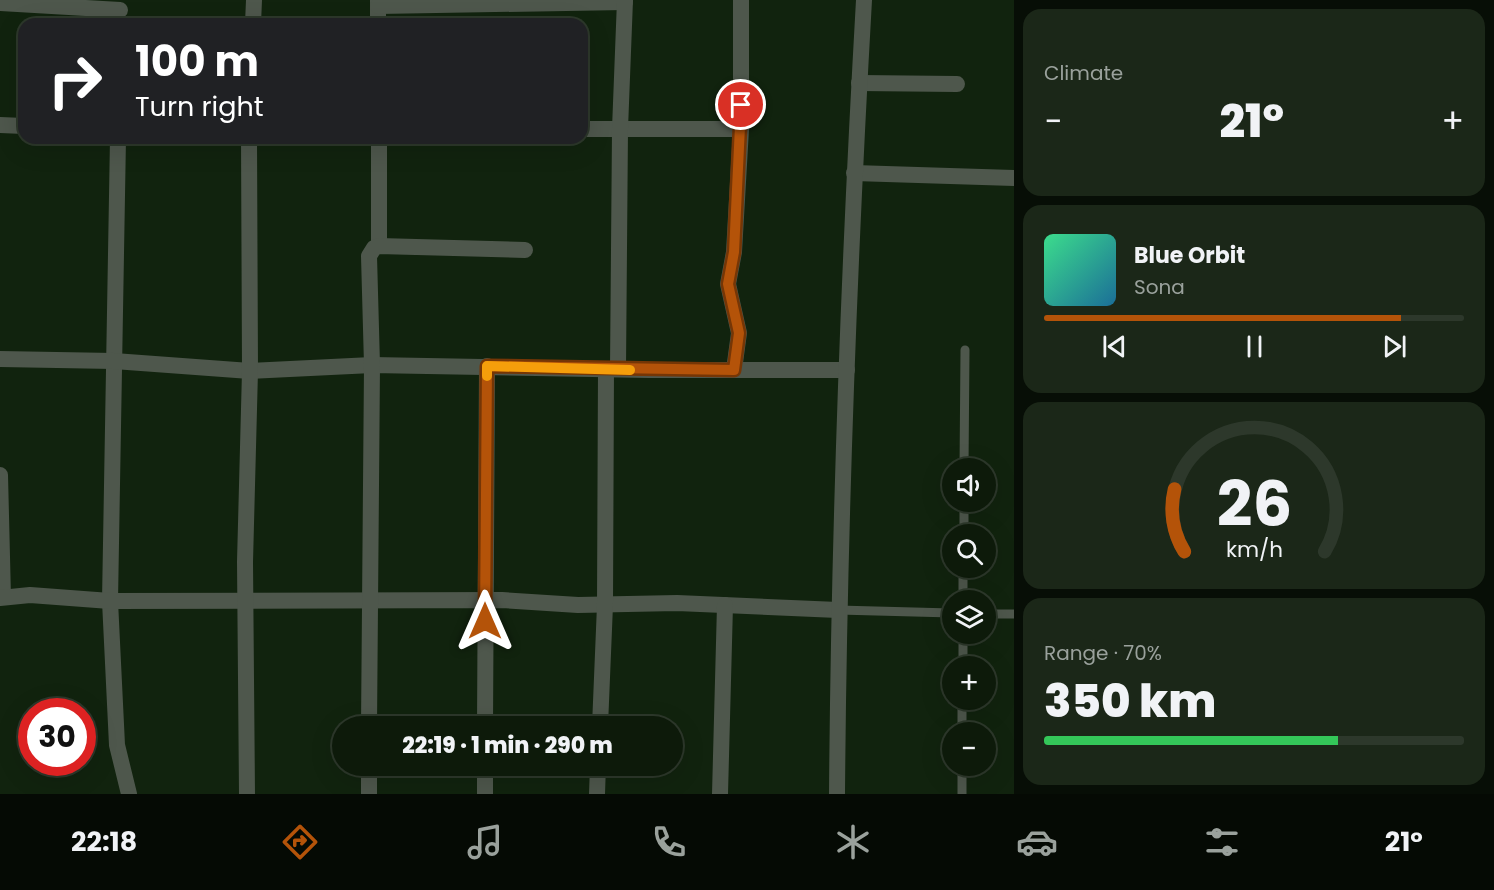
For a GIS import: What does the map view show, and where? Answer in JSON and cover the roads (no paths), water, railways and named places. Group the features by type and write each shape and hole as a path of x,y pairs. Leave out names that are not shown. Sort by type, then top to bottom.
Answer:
{"street":[{"path":"253,18 254,0"},
{"path":"734,370 739,333 728,284 734,252 741,129 741,0"},
{"path":"837,794 838,610 854,173 864,0"},
{"path":"378,3 625,1 600,716"},
{"path":"0,3 120,11"},
{"path":"859,82 957,84"},
{"path":"0,125 18,126"},
{"path":"588,129 741,129"},
{"path":"118,144 110,601 117,745 129,794"},
{"path":"247,794 245,599 250,371 249,144"},
{"path":"379,144 379,246"},
{"path":"854,173 1014,178"},
{"path":"369,716 372,364 369,256 374,248 379,246 525,250"},
{"path":"0,359 114,361 250,371 372,364 612,369 847,370"},
{"path":"485,716 487,366"},
{"path":"0,475 1,598 30,595 110,601 485,600 605,605 677,603 838,610"},
{"path":"720,794 724,605"},
{"path":"369,776 369,794"},
{"path":"485,776 485,794"},
{"path":"597,794 598,776"}],"lane":[{"path":"964,458 965,350"},
{"path":"838,610 942,613"},
{"path":"996,614 1014,614"},
{"path":"962,776 962,794"}]}
